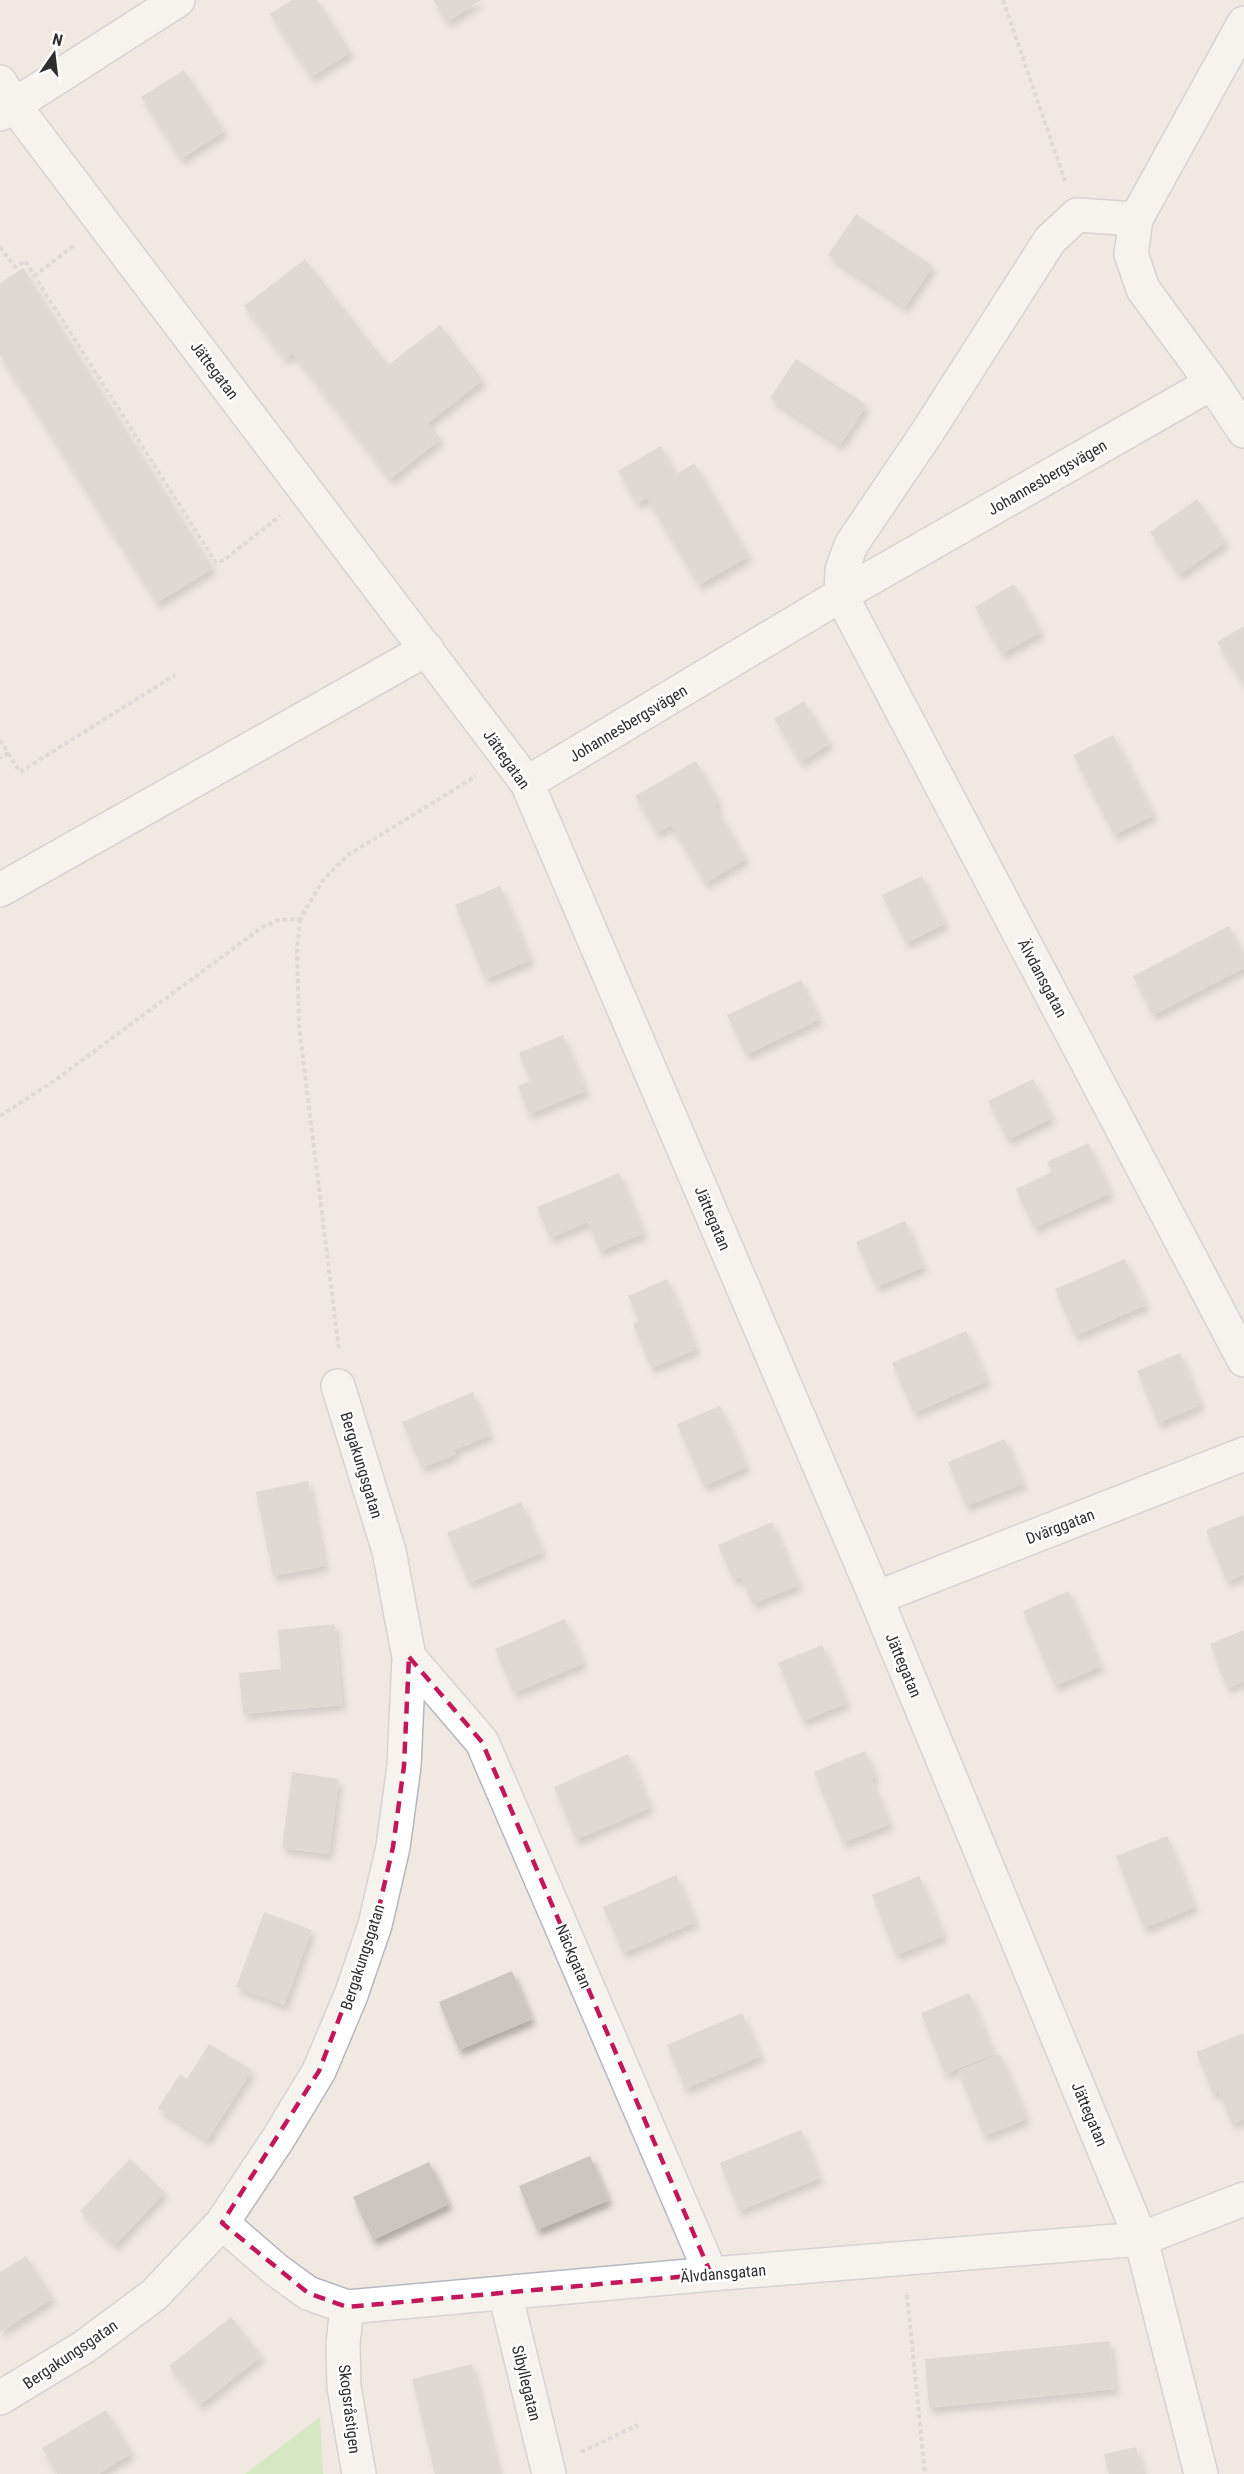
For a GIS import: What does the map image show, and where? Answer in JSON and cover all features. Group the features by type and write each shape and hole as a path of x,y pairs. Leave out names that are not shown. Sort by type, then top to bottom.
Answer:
{"street":[{"path":"5,100 178,0"},
{"path":"1244,23 1136,219 1131,254 1143,289 1244,431"},
{"name":"Jättegatan","path":"5,100 104,223 527,783 876,1598 1142,2239 1201,2474"},
{"path":"841,595 842,570 851,545 928,431 1050,240 1077,215 1136,219"},
{"name":"Johannesbergsvägen","path":"527,783 841,595 1212,383"},
{"name":"Älvdansgatan","path":"841,595 1244,1360"},
{"path":"0,890 427,649"},
{"name":"Bergakungsgatan","path":"0,2398 84,2347 154,2295 222,2223 278,2139 319,2071 351,1995 375,1925 393,1847 404,1766 409,1657 389,1551 338,1386"},
{"name":"Dvärggatan","path":"876,1598 1244,1454"},
{"name":"Näckgatan","path":"409,1657 482,1742 711,2274"},
{"name":"Älvdansgatan","path":"222,2223 275,2269 308,2293 347,2307 711,2274 1142,2239 1244,2199"},
{"name":"Sibyllegatan","path":"505,2293 549,2471"},
{"name":"Skogsråstigen","path":"347,2307 343,2344 344,2387 359,2474"}],"path":[{"path":"1003,0 1077,215"},
{"path":"34,276 104,223"},
{"path":"0,247 15,267 25,261 216,563 224,560 309,493"},
{"path":"0,740 20,772 175,675"},
{"path":"0,758 8,753"},
{"path":"338,1386 340,1342 299,1026 297,950 300,919 323,880 348,855 507,757"},
{"path":"0,1116 54,1081 261,928 278,920 300,919"},
{"path":"904,2258 925,2474"},
{"path":"549,2471 638,2425"}],"highlighted area":[{"path":"409,1657 482,1742 711,2274 347,2307 308,2293 222,2223 319,2071 375,1925 393,1847 404,1766"}],"green space":[{"path":"320,2417 323,2474 245,2474"}],"building":[{"path":"291,0 317,0 351,52 311,77 270,14"},
{"path":"433,0 481,0 447,22"},
{"path":"184,70 224,131 181,159 141,97"},
{"path":"856,214 933,266 905,307 828,255"},
{"path":"305,259 388,365 440,325 483,380 428,423 441,439 390,479 293,353 285,359 244,306"},
{"path":"23,268 213,568 157,603 0,355 0,283"},
{"path":"796,359 867,405 840,445 770,398"},
{"path":"661,446 676,474 694,463 749,556 699,585 647,498 637,503 618,471"},
{"path":"1197,499 1226,542 1179,575 1150,532"},
{"path":"1014,584 1041,632 1002,654 975,607"},
{"path":"1244,626 1244,685 1217,642"},
{"path":"804,701 830,743 801,762 774,719"},
{"path":"1113,735 1154,815 1114,835 1073,755"},
{"path":"696,761 719,802 714,804 746,859 705,883 671,825 657,833 635,796"},
{"path":"922,876 945,924 906,943 882,895"},
{"path":"500,886 531,960 485,979 455,905"},
{"path":"1229,926 1244,955 1244,968 1153,1015 1133,976"},
{"path":"801,980 820,1019 746,1055 727,1015"},
{"path":"563,1035 586,1091 529,1114 518,1086 530,1081 519,1053"},
{"path":"1033,1079 1052,1118 1008,1140 988,1101"},
{"path":"1088,1143 1111,1193 1034,1228 1016,1189 1052,1172 1047,1162"},
{"path":"619,1173 644,1233 600,1251 588,1222 550,1238 537,1207"},
{"path":"905,1221 924,1267 876,1287 856,1242"},
{"path":"1125,1259 1146,1305 1075,1336 1055,1289"},
{"path":"667,1279 697,1349 651,1368 633,1324 639,1321 628,1296"},
{"path":"966,1331 987,1381 914,1413 892,1363"},
{"path":"1180,1353 1201,1405 1158,1423 1137,1371"},
{"path":"473,1392 491,1435 454,1450 456,1454 422,1468 402,1422"},
{"path":"720,1406 747,1467 704,1486 677,1424"},
{"path":"1005,1439 1023,1484 966,1506 948,1462"},
{"path":"308,1481 325,1566 273,1576 256,1492"},
{"path":"521,1502 543,1552 469,1583 447,1533"},
{"path":"1244,1515 1244,1574 1227,1582 1206,1530"},
{"path":"772,1522 799,1585 753,1604 741,1577 734,1580 718,1545"},
{"path":"1069,1591 1101,1666 1055,1686 1023,1611"},
{"path":"565,1619 584,1663 514,1693 495,1649"},
{"path":"335,1624 342,1705 243,1714 239,1673 281,1669 278,1630"},
{"path":"1244,1630 1244,1681 1227,1688 1210,1644"},
{"path":"822,1645 847,1703 803,1721 778,1663"},
{"path":"865,1751 876,1777 871,1779 890,1824 843,1843 814,1772"},
{"path":"628,1754 651,1807 576,1840 554,1787"},
{"path":"292,1772 339,1779 329,1854 282,1848"},
{"path":"1167,1836 1195,1907 1144,1928 1116,1856"},
{"path":"676,1875 696,1922 623,1953 603,1907"},
{"path":"919,1876 944,1936 896,1955 872,1895"},
{"path":"264,1912 312,1930 284,2005 236,1987"},
{"path":"512,1971 532,2019 459,2050 439,2002"},
{"path":"969,1993 994,2054 945,2074 921,2013"},
{"path":"742,2013 761,2056 685,2089 667,2045"},
{"path":"1244,2033 1244,2119 1232,2124 1219,2091 1213,2094 1196,2052"},
{"path":"209,2044 252,2070 207,2140 158,2108 180,2074 187,2079"},
{"path":"1000,2054 1027,2119 984,2136 958,2071"},
{"path":"801,2130 820,2178 739,2211 720,2163"},
{"path":"590,2156 609,2200 537,2230 519,2186"},
{"path":"130,2159 165,2192 115,2245 80,2211"},
{"path":"429,2162 449,2204 373,2240 353,2197"},
{"path":"26,2256 53,2298 0,2332 0,2272"},
{"path":"231,2317 262,2356 200,2405 169,2366"},
{"path":"1110,2341 1115,2389 929,2408 925,2359"},
{"path":"472,2364 499,2474 435,2474 412,2379"},
{"path":"106,2410 132,2453 98,2474 57,2474 42,2448"},
{"path":"1136,2447 1143,2474 1109,2474 1104,2454"}]}
